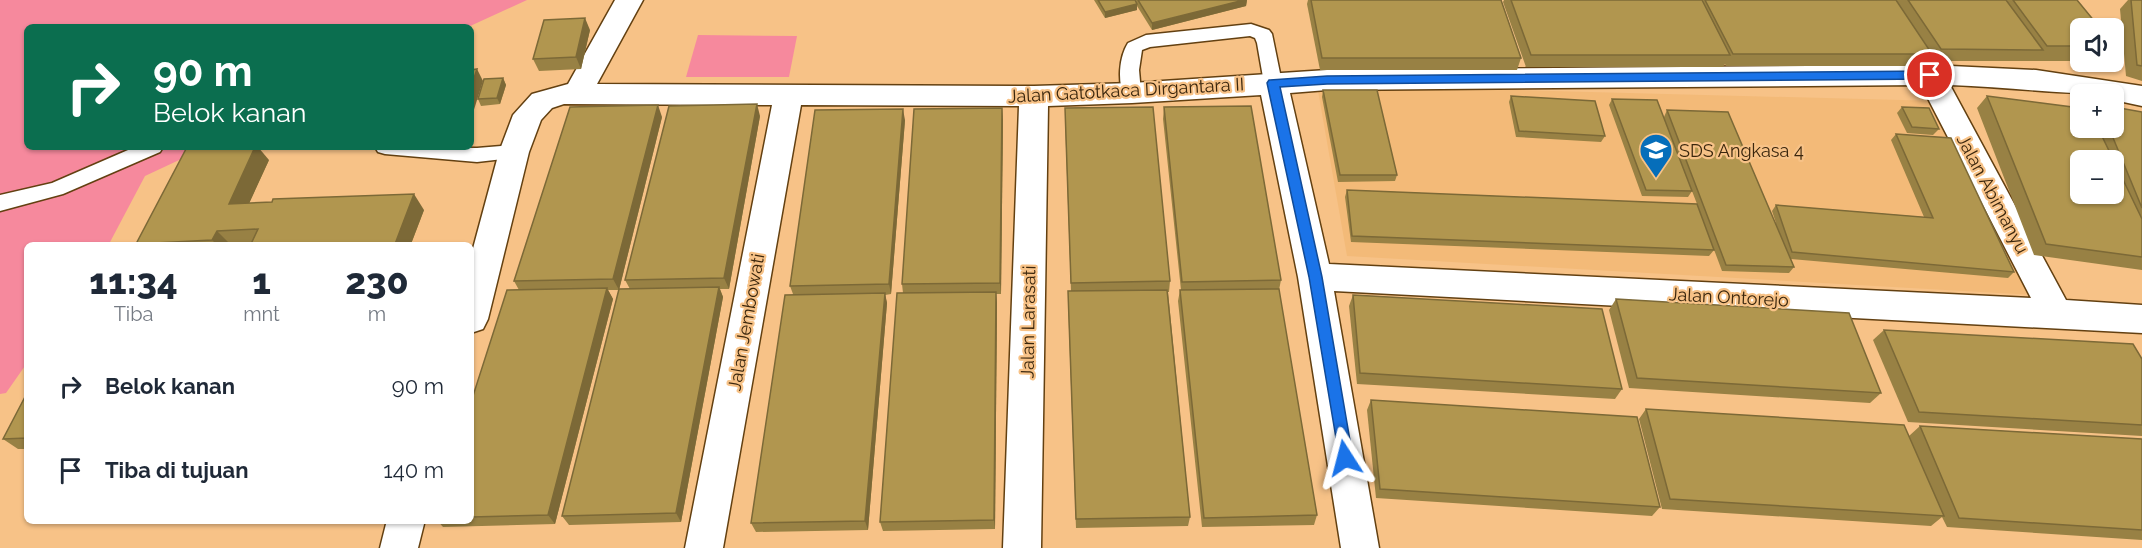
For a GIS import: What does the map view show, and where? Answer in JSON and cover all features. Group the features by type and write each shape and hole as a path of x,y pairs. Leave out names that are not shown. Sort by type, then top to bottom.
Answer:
{"street":[{"path":"577,94 629,0"},
{"name":"Jalan Gatotkaca Dirgantara II","path":"514,152 528,115 542,101 563,94 788,97 1034,96 1132,93 1327,80 1930,75 2011,76 2142,96"},
{"name":"Jalan Abimanyu","path":"1930,75 2056,313"},
{"path":"1273,83 1316,277 1360,548"},
{"name":"Jalan Larasati","path":"1022,548 1034,96"},
{"name":"Jalan Jembowati","path":"704,548 788,97"},
{"path":"474,307 514,152"},
{"name":"Jalan Ontorejo","path":"1316,277 2056,313 2140,323"},
{"path":"399,548 405,524"}],"lane":[{"path":"1132,93 1128,73 1134,47 1146,41 1251,30 1263,34 1273,83"},
{"path":"0,203 56,189 146,150"},
{"path":"420,150 477,155 514,152"}],"shaded area":[{"path":"0,0 527,0 474,24 24,24 24,150 201,150 145,176 110,242 24,242 24,367 6,393 0,394"},
{"path":"698,35 797,36 789,77 686,77"},
{"name":"SDS Angkasa 4","path":"1317,85 1940,101 2035,295 1347,256"}],"building":[{"path":"1098,0 1135,0 1137,4 1105,12"},
{"path":"1138,0 1244,0 1152,23"},
{"path":"1311,0 1501,0 1521,58 1322,58"},
{"path":"1511,0 1702,0 1730,55 1531,55"},
{"path":"1705,0 1896,0 1932,54 1733,54"},
{"path":"1908,0 2006,0 2043,50 1941,49"},
{"path":"2013,0 2077,0 2092,18 2070,18 2070,46 2047,46"},
{"path":"2131,0 2142,0 2142,66 2137,65"},
{"path":"585,18 576,57 533,59 544,20"},
{"path":"503,78 497,98 478,99 484,79"},
{"path":"1323,90 1377,90 1397,175 1340,175"},
{"path":"1511,96 1595,101 1605,136 1519,131"},
{"path":"1987,96 2070,107 2070,138 2103,138 2108,150 2070,150 2070,204 2124,204 2124,182 2142,219 2142,257 2046,244"},
{"path":"1612,99 1657,100 1692,191 1646,190"},
{"path":"757,104 724,278 625,280 669,106"},
{"path":"658,105 613,279 514,281 570,107"},
{"path":"1251,106 1281,280 1182,282 1164,107"},
{"path":"1153,107 1170,281 1071,283 1065,108"},
{"path":"1902,107 1929,108 1939,129 1912,127"},
{"path":"1002,108 1000,283 902,284 914,109"},
{"path":"903,109 889,284 790,286 815,110"},
{"path":"2124,109 2142,112 2142,208 2124,164 2124,150 2118,150 2113,138 2124,138"},
{"path":"1667,110 1728,112 1794,267 1726,265"},
{"path":"1896,134 1951,138 2014,272 1792,252 1776,205 1933,218"},
{"path":"185,150 254,150 229,204 272,202 273,199 414,194 396,242 252,242 258,229 217,231 212,240 137,242"},
{"path":"1347,190 1697,204 1714,250 1352,236"},
{"path":"719,287 676,513 562,516 619,289"},
{"path":"607,288 548,515 474,517 474,393 507,290"},
{"path":"1279,289 1317,515 1204,518 1180,290"},
{"path":"1167,290 1190,517 1076,519 1068,291"},
{"path":"996,292 994,520 880,522 897,293"},
{"path":"885,293 865,521 751,523 785,295"},
{"path":"1353,295 1602,309 1622,389 1360,373"},
{"path":"1616,299 1849,313 1881,393 1637,378"},
{"path":"1884,330 2133,344 2142,359 2142,425 1919,412"},
{"path":"24,399 24,438 3,439"},
{"path":"1371,400 1637,417 1660,507 1380,489"},
{"path":"1646,409 1904,425 1944,516 1670,499"},
{"path":"1920,426 2142,439 2142,530 1959,518"}],"place":[{"name":"SDS Angkasa 4","path":"1656,179"}],"route":[{"path":"1345,458 1316,277 1273,83 1327,80 1930,75"}]}
